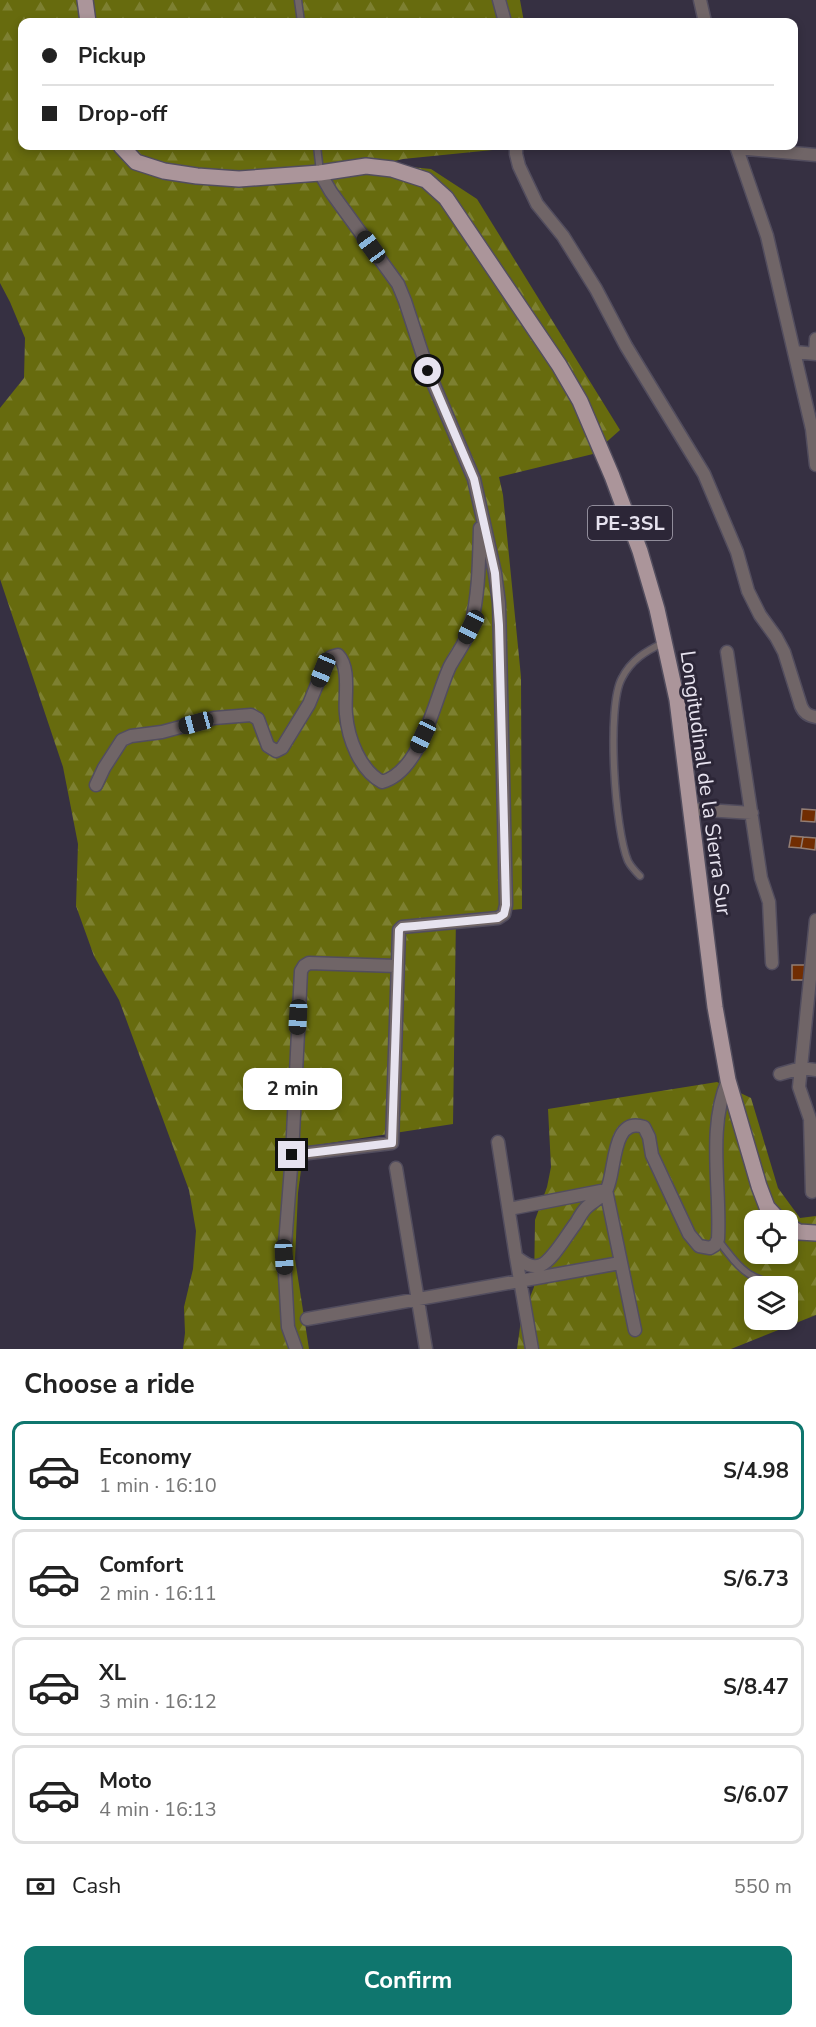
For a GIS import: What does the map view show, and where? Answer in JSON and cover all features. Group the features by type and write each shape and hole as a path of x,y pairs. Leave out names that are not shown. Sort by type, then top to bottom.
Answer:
{"main road":[{"path":"85,0 87,18"},
{"name":"Longitudinal de la Sierra Sur","path":"125,150 136,162 164,171 239,179 320,173 366,166 392,169 426,180 446,198 559,365 580,401 612,476 657,609 677,700 715,1007 728,1080 759,1186 770,1210"},
{"path":"798,1231 816,1233"}],"street":[{"path":"500,0 504,18"},
{"path":"700,0 704,18"},
{"path":"516,150 519,166 537,204 563,236 596,289 626,346 704,474 737,552 748,591 760,615 784,652 804,712 816,717"},
{"path":"738,150 767,236 812,429 816,465"},
{"path":"767,150 816,155"},
{"path":"292,1155 392,1143 397,936 402,927 498,918 504,914 506,905 499,603 495,573 474,479 428,371 398,284 331,192 320,173"},
{"path":"795,352 816,354 816,339"},
{"path":"96,785 122,740 214,718 250,715 258,719 268,746 276,751 282,748 309,704 331,657 338,656 345,673 346,717 362,764 372,776 382,782 393,779 404,769 416,751 450,667 471,627 476,597 481,512"},
{"path":"727,652 761,878 769,902 772,963"},
{"path":"692,810 752,813"},
{"path":"812,1192 810,1119 800,1094 816,920"},
{"path":"296,1349 288,1327 284,1257 292,1155 301,971 309,963 396,966"},
{"path":"780,1074 801,1068 816,1070"},
{"path":"635,1330 606,1190 620,1137 629,1127 637,1125 644,1127 649,1137 652,1155 688,1234 699,1246 706,1248 715,1245 718,1239 717,1144 720,1098 728,1080"},
{"path":"498,1142 532,1349"},
{"path":"396,1168 426,1349"},
{"path":"509,1209 606,1190"},
{"path":"516,1257 525,1264 542,1265 586,1208 606,1190"},
{"path":"307,1319 620,1263"}],"lane":[{"path":"298,0 300,18"},
{"path":"317,150 320,173"},
{"path":"640,876 628,862 622,838 615,790 612,724 620,680 630,664 647,650 664,642"},
{"path":"718,1239 750,1276"}],"green space":[{"path":"0,0 520,0 523,18 18,18 18,150 493,150 403,159 381,164 431,169 477,199 620,430 593,454 499,477 503,495 521,677 522,909 456,915 453,1124 304,1147 298,1193 295,1259 309,1349 183,1349 184,1307 193,1269 196,1231 189,1190 119,1000 94,956 76,906 78,844 63,767 0,579 0,408 24,378 25,338 0,283"},
{"path":"717,1082 751,1098 778,1188 794,1210 744,1210 744,1264 798,1264 798,1215 800,1218 816,1216 816,1315 798,1322 798,1276 744,1276 744,1330 778,1330 731,1349 517,1349 521,1320 534,1287 535,1220 547,1187 551,1167 548,1109"}],"building":[{"path":"802,809 816,810 815,822 801,821"},
{"path":"791,836 803,837 801,848 789,847"},
{"path":"803,837 816,838 815,850 801,848"},
{"path":"792,965 807,965 807,980 792,980"}],"route":[{"path":"292,1155 392,1143 397,936 399,930 402,927 498,918 504,914 506,905 499,603 495,573 474,479 428,371"}]}
